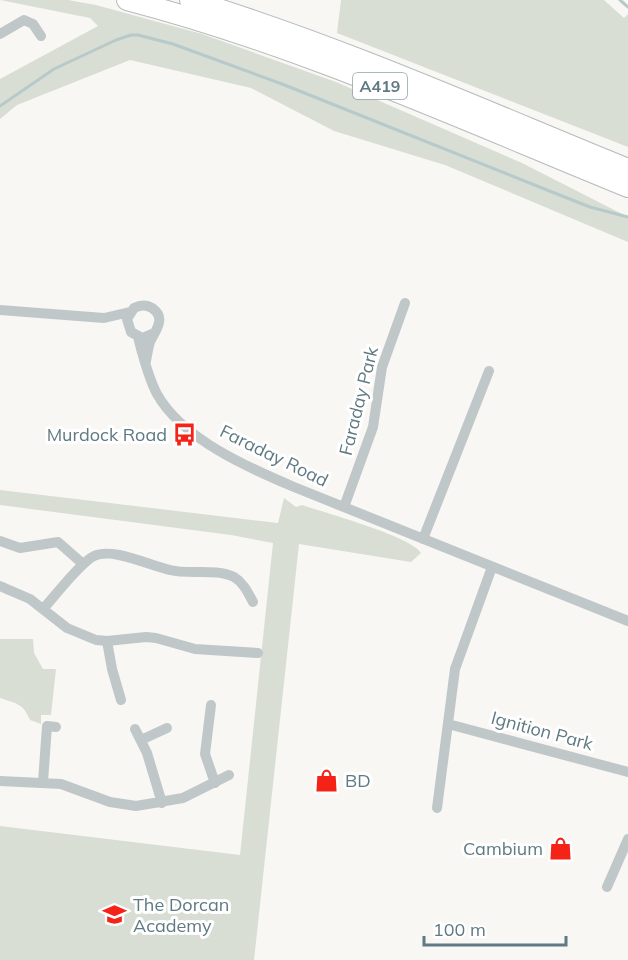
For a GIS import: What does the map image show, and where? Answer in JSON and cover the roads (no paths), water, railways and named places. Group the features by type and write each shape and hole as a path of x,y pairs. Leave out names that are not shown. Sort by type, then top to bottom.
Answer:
{"highway":[{"name":"A419","path":"128,0 181,14 309,58 628,187"},
{"name":"A419","path":"190,0 254,20 353,56 628,169"}],"street":[{"path":"0,34 24,20 33,24 41,36"},
{"name":"Faraday Park","path":"344,507 370,438 382,367 405,303"},
{"path":"104,318 128,328 138,337 147,338 158,330 159,319 154,309 143,305 130,312 127,319 128,328"},
{"path":"0,310 104,318 130,312"},
{"path":"146,362 154,333"},
{"name":"Faraday Road","path":"138,337 158,395 178,422 260,472 628,621"},
{"path":"423,539 489,371"},
{"path":"0,541 20,548 58,542 83,564"},
{"path":"43,609 83,564 95,555 109,553 176,572 223,573 252,589 253,602"},
{"path":"437,808 457,660 492,567"},
{"path":"0,586 23,595 59,624 96,640 146,637 195,649 258,653"},
{"path":"106,693 119,695 107,641"},
{"path":"211,705 205,754 214,783"},
{"name":"Ignition Park","path":"448,724 628,772"},
{"path":"43,782 47,726 56,727"},
{"path":"141,740 167,728"},
{"path":"135,729 151,764 162,803"},
{"path":"0,781 61,784 119,805 136,806 183,798 229,775"},
{"path":"608,886 628,839"}],"waterway":[{"path":"620,0 628,7"},
{"path":"0,106 54,69 116,40 138,35 173,44 282,84 590,207 628,217"}],"place":[{"name":"Murdock Road","path":"185,435"},
{"name":"BD","path":"327,781"},
{"name":"Cambium","path":"561,849"},
{"name":"The Dorcan Academy","path":"115,915"}]}
